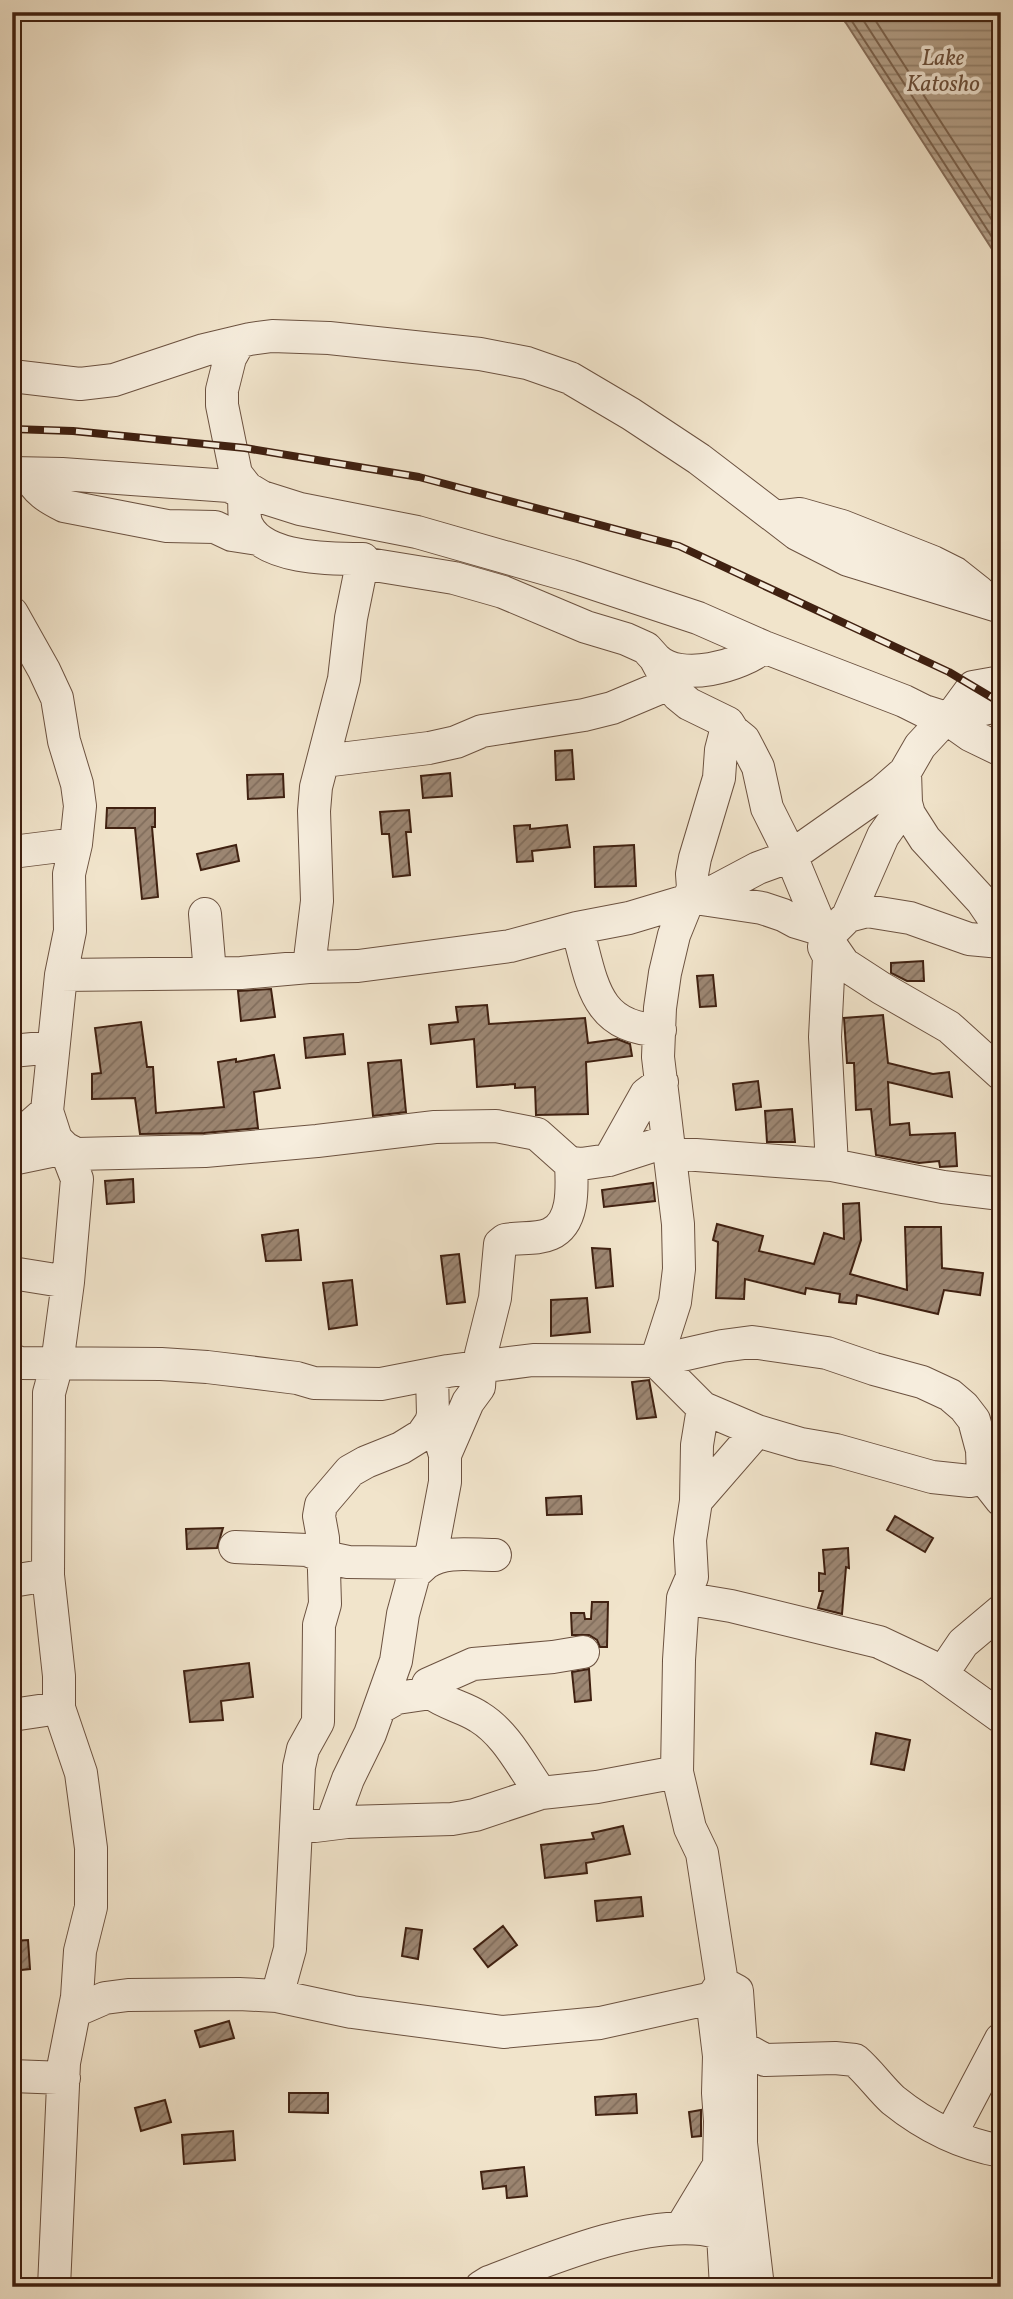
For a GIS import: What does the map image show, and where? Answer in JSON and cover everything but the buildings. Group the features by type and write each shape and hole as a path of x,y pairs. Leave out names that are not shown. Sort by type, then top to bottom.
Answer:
{"street":[{"path":"12,376 80,384 114,380 204,350 272,336 329,338 480,354 527,363 570,379 632,414 699,460 797,534 848,560 996,606"},
{"path":"239,342 230,358 222,390 222,405 236,474 245,491 243,513 246,523 262,544 282,551 363,559 368,564 454,578 503,592 586,627 646,648 677,695 689,704 728,723 744,740 758,767 767,808 791,856 818,921 833,928 844,964 949,1027 997,1062"},
{"path":"20,473 229,486 300,509 416,532 571,576 698,618 752,654 816,667 924,711 948,718 971,735 1001,750"},
{"path":"20,473 34,487 64,506 167,526 215,527 232,535 258,539"},
{"path":"309,967 317,901 316,787 344,679 351,618 363,559"},
{"path":"12,613 57,698 64,741 77,784 80,806 76,844 69,874 70,931 61,975 47,1111 56,1139 65,1149 77,1180 68,1282 57,1364 49,1393 48,1575 60,1676 60,1708 81,1773 91,1848 91,1906 80,1951 75,2011 64,2063 54,2287"},
{"path":"662,672 658,663 687,671 752,654"},
{"path":"324,761 429,748 456,742 482,731 584,715 622,704 662,672"},
{"path":"832,1165 825,1037 829,957 824,947 883,836 920,746 948,718 973,687 1001,682"},
{"path":"948,718 1001,705"},
{"path":"656,1361 675,1302 679,1269 678,1224 658,1057 660,1008 674,935 693,888 695,858 719,778 728,723"},
{"path":"61,975 241,973 358,966 510,946 629,918 709,894 758,868 791,856 882,792 905,788"},
{"path":"905,788 909,814 925,839 982,901 1001,929"},
{"path":"12,852 76,844"},
{"path":"690,898 762,908 796,922 833,928 867,911 887,913 910,918 969,939 1001,942"},
{"path":"205,914 210,973"},
{"path":"578,928 588,977 606,1010 624,1024 644,1030 660,1030"},
{"path":"12,1051 53,1047"},
{"path":"609,1160 646,1094 662,1082"},
{"path":"12,1142 47,1111"},
{"path":"12,1159 65,1149 76,1154 167,1153 317,1141 435,1127 496,1126 537,1134 571,1163 609,1160 669,1147 832,1165 943,1187 1001,1195"},
{"path":"446,1455 468,1402 479,1387 481,1354 495,1298 500,1244 505,1240 549,1235 561,1227 568,1215 571,1163"},
{"path":"12,1273 68,1282"},
{"path":"12,1360 20,1363 130,1362 207,1367 298,1378 314,1383 381,1384 448,1371 533,1360 656,1361 752,1342 827,1353 922,1382 950,1395 964,1406 974,1420 995,1484 932,1477 757,1431 703,1408 656,1361"},
{"path":"278,1996 290,1949 297,1786 303,1749 318,1722 319,1625 326,1604 319,1517 321,1505 350,1471 401,1448 422,1435 432,1422 432,1375"},
{"path":"703,1408 697,1445 696,1501 690,1540 692,1577 683,1598 677,1772 690,1828 702,1853 717,1991 720,2219 724,2235 726,2287"},
{"path":"426,1563 432,1551 445,1482 446,1455 433,1415"},
{"path":"696,1501 757,1431"},
{"path":"234,1547 307,1550 348,1562 426,1563"},
{"path":"332,1823 348,1779 381,1707 396,1661 403,1614 414,1574 436,1556 495,1555"},
{"path":"12,1581 48,1575"},
{"path":"683,1598 731,1606 879,1642 942,1674 1001,1717"},
{"path":"942,1674 963,1643 1001,1611"},
{"path":"402,1633 405,1645 429,1688 481,1717 508,1744 541,1793"},
{"path":"381,1707 397,1698 429,1688 473,1664 583,1652"},
{"path":"12,1715 60,1708"},
{"path":"296,1830 332,1823 452,1819 475,1815 541,1793 597,1787 677,1772"},
{"path":"75,2011 105,1998 128,1995 278,1996 352,2012 503,2032 600,2023 717,1991 737,1991 741,2047 741,2144 758,2287"},
{"path":"951,2134 1001,2039"},
{"path":"741,2047 765,2060 855,2060 891,2098 935,2129 978,2147 1001,2151"},
{"path":"12,2076 64,2078"},
{"path":"681,2228 719,2165"},
{"path":"481,2287 587,2245 681,2228 705,2230 753,2245"}],"water":[{"name":"Lake Katosho","path":"837,12 1001,12 1001,263 846,23"}],"railway":[{"path":"12,429 73,431 245,448 419,477 679,546 949,672 1001,703"}]}
